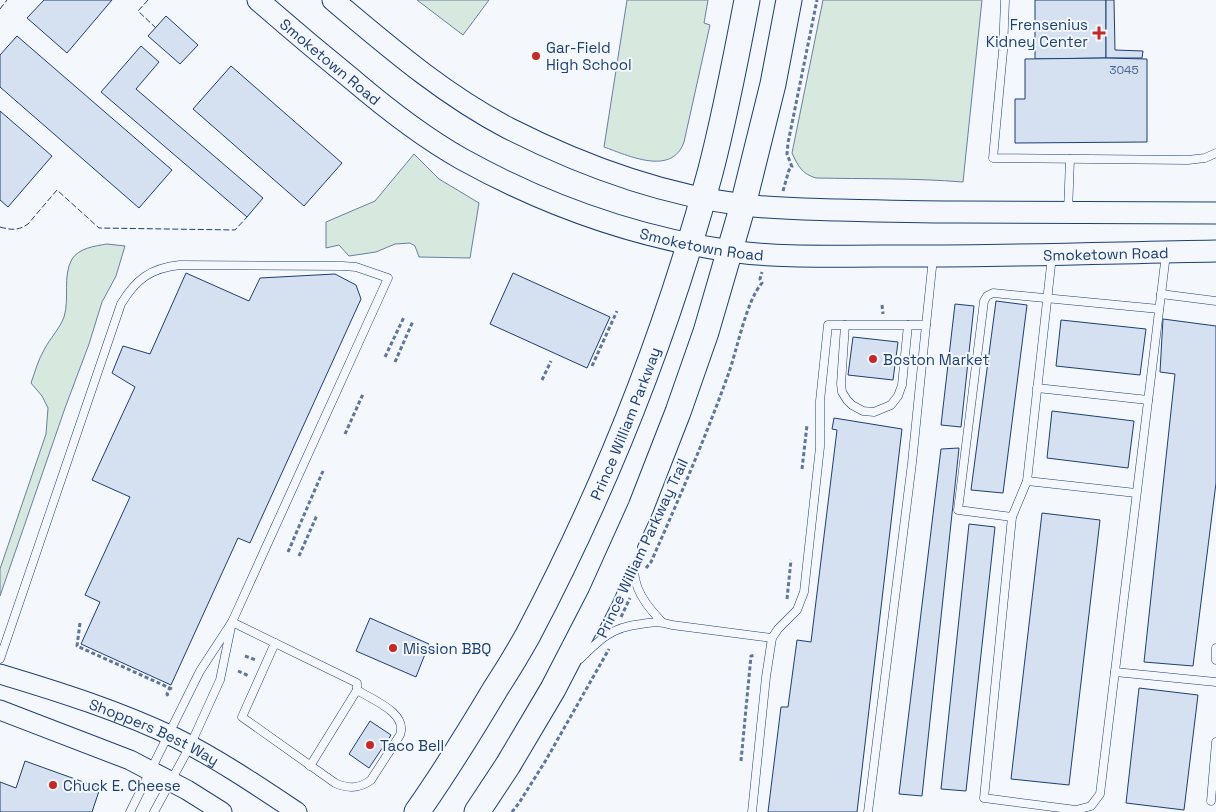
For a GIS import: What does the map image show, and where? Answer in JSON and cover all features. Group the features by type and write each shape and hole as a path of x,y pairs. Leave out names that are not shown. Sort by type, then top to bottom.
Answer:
{"highway":[{"name":"Prince William Parkway","path":"417,812 480,715 527,636 576,538 618,443 646,374 703,198 732,81 748,0"},
{"path":"477,812 508,765 557,681 600,598 633,525 684,394 706,332 730,251 773,84 788,0"}],"main road":[{"name":"Smoketown Road","path":"258,0 302,39 389,110 460,158 516,187 560,206 634,231 688,244 766,255 933,256 1216,251"},
{"path":"333,0 418,71 462,101 508,127 555,150 606,170 659,187 703,198 742,205 787,209 1216,213"}],"street":[{"name":"Shoppers Best Way","path":"0,674 63,693 169,735 261,787 297,812"},
{"path":"0,710 126,758 171,781 222,812"}],"lane":[{"path":"1005,0 1003,51 993,158 1188,160 1205,158 1216,153"},
{"path":"1068,213 1070,159"},
{"path":"1052,254 1027,481 1012,517 984,798 1076,810 1090,806 1100,794 1166,252"},
{"path":"868,812 912,463 933,256"},
{"path":"0,659 121,304 129,291 140,280 153,272 168,267 180,266 343,266 356,267 388,278 232,622 200,671 130,812"},
{"path":"1012,517 958,510 984,301 987,296 993,293 1159,309"},
{"path":"1161,294 1216,301"},
{"path":"752,812 772,638 778,629 797,610 803,596 820,447 820,401 828,325 926,325"},
{"path":"845,325 842,392 852,405 863,411 874,412 891,405 900,391 908,325"},
{"path":"1037,388 1148,400"},
{"path":"1027,481 1136,493"},
{"path":"633,525 633,556 636,585 642,600 661,621"},
{"path":"557,681 594,644 614,630 624,626 661,621 672,625 772,638"},
{"path":"232,622 358,683 357,690 310,766"},
{"path":"154,812 190,746 220,680 232,622"},
{"path":"275,643 242,718 335,783 344,787 364,785 371,780 402,729 402,723 394,712 357,690"},
{"path":"1216,648 1216,660"},
{"path":"1115,672 1216,682"},
{"path":"1211,801 1216,742"}],"path":[{"path":"789,170 792,167 787,154 788,143 816,0"},
{"name":"Prince William Parkway Trail","path":"512,812 546,760 610,649 606,645 654,554 705,435 754,295 762,283 760,279"},
{"path":"882,305 883,318"},
{"path":"592,366 616,311"},
{"path":"385,357 404,317"},
{"path":"395,362 413,321"},
{"path":"542,380 551,360"},
{"path":"345,434 363,394"},
{"path":"802,469 807,425"},
{"path":"288,552 323,471"},
{"path":"308,488 314,491"},
{"path":"299,556 317,515"},
{"path":"787,599 791,560"},
{"path":"80,623 77,646 171,688 167,694 168,696"},
{"path":"741,761 751,656 756,655"}],"shaded area":[{"path":"417,0 489,0 463,35"},
{"path":"627,0 708,0 704,23 710,25 684,142 678,153 670,159 648,161 604,147"},
{"path":"823,0 982,0 963,182 908,179 816,178 801,169 792,153"},
{"path":"414,154 439,179 479,203 470,258 419,257 415,246 410,243 395,244 376,252 349,256 339,245 326,248 326,222 375,201"},
{"path":"107,244 125,246 116,276 102,302 0,596 0,569 46,434 48,408 42,396 31,383 42,354 64,317 66,310 67,273 72,259 83,250"}],"building":[{"path":"44,0 112,0 67,53 27,18"},
{"path":"1035,0 1106,0 1106,58 1035,59"},
{"path":"1106,0 1114,0 1115,50 1143,51 1142,58 1106,58"},
{"path":"166,16 198,45 180,64 148,36"},
{"path":"17,36 172,170 139,208 0,87 0,55"},
{"path":"141,46 159,62 136,89 263,198 247,217 101,92"},
{"path":"1025,59 1147,59 1147,142 1015,143 1015,99 1025,99"},
{"path":"231,66 342,163 304,206 193,109"},
{"path":"0,111 52,156 8,207 0,200"},
{"path":"186,273 249,301 260,278 335,274 356,285 361,299 250,543 238,538 171,685 81,644 100,602 85,595 130,497 92,480 135,387 112,373 123,346 150,354"},
{"path":"513,273 610,317 587,368 490,324"},
{"path":"996,301 1027,305 1003,493 971,490"},
{"path":"955,304 974,306 961,427 941,425"},
{"path":"1163,319 1216,326 1216,483 1193,666 1144,662 1175,374 1160,372"},
{"path":"1061,320 1146,329 1140,375 1056,366"},
{"name":"Boston Market","path":"853,337 898,342 893,380 848,375"},
{"path":"1052,411 1134,421 1128,468 1047,458"},
{"path":"834,418 902,429 857,812 768,812 781,707 788,707 797,640 811,642 837,430 832,429"},
{"path":"959,448 922,796 899,794 941,449"},
{"path":"1042,513 1100,520 1069,785 1011,779"},
{"path":"969,524 995,527 966,791 941,789"},
{"name":"Mission BBQ","path":"370,618 429,644 416,677 356,651"},
{"path":"1139,688 1198,695 1184,810 1126,803"},
{"name":"Taco Bell","path":"370,721 391,735 369,768 349,754"},
{"name":"Chuck E. Cheese","path":"25,761 100,788 92,812 0,812 0,782 16,788"}],"fence":[{"path":"0,9 7,0"},
{"path":"148,0 138,11 156,28"},
{"path":"0,227 14,229 28,224 57,190 99,228 235,230 247,217"}],"place":[{"name":"Frensenius Kidney Center","path":"1099,33"},
{"name":"Gar-Field High School","path":"536,56"},
{"name":"Boston Market","path":"873,359"},
{"name":"Mission BBQ","path":"393,648"},
{"name":"Taco Bell","path":"370,745"},
{"name":"Chuck E. Cheese","path":"53,785"}]}
